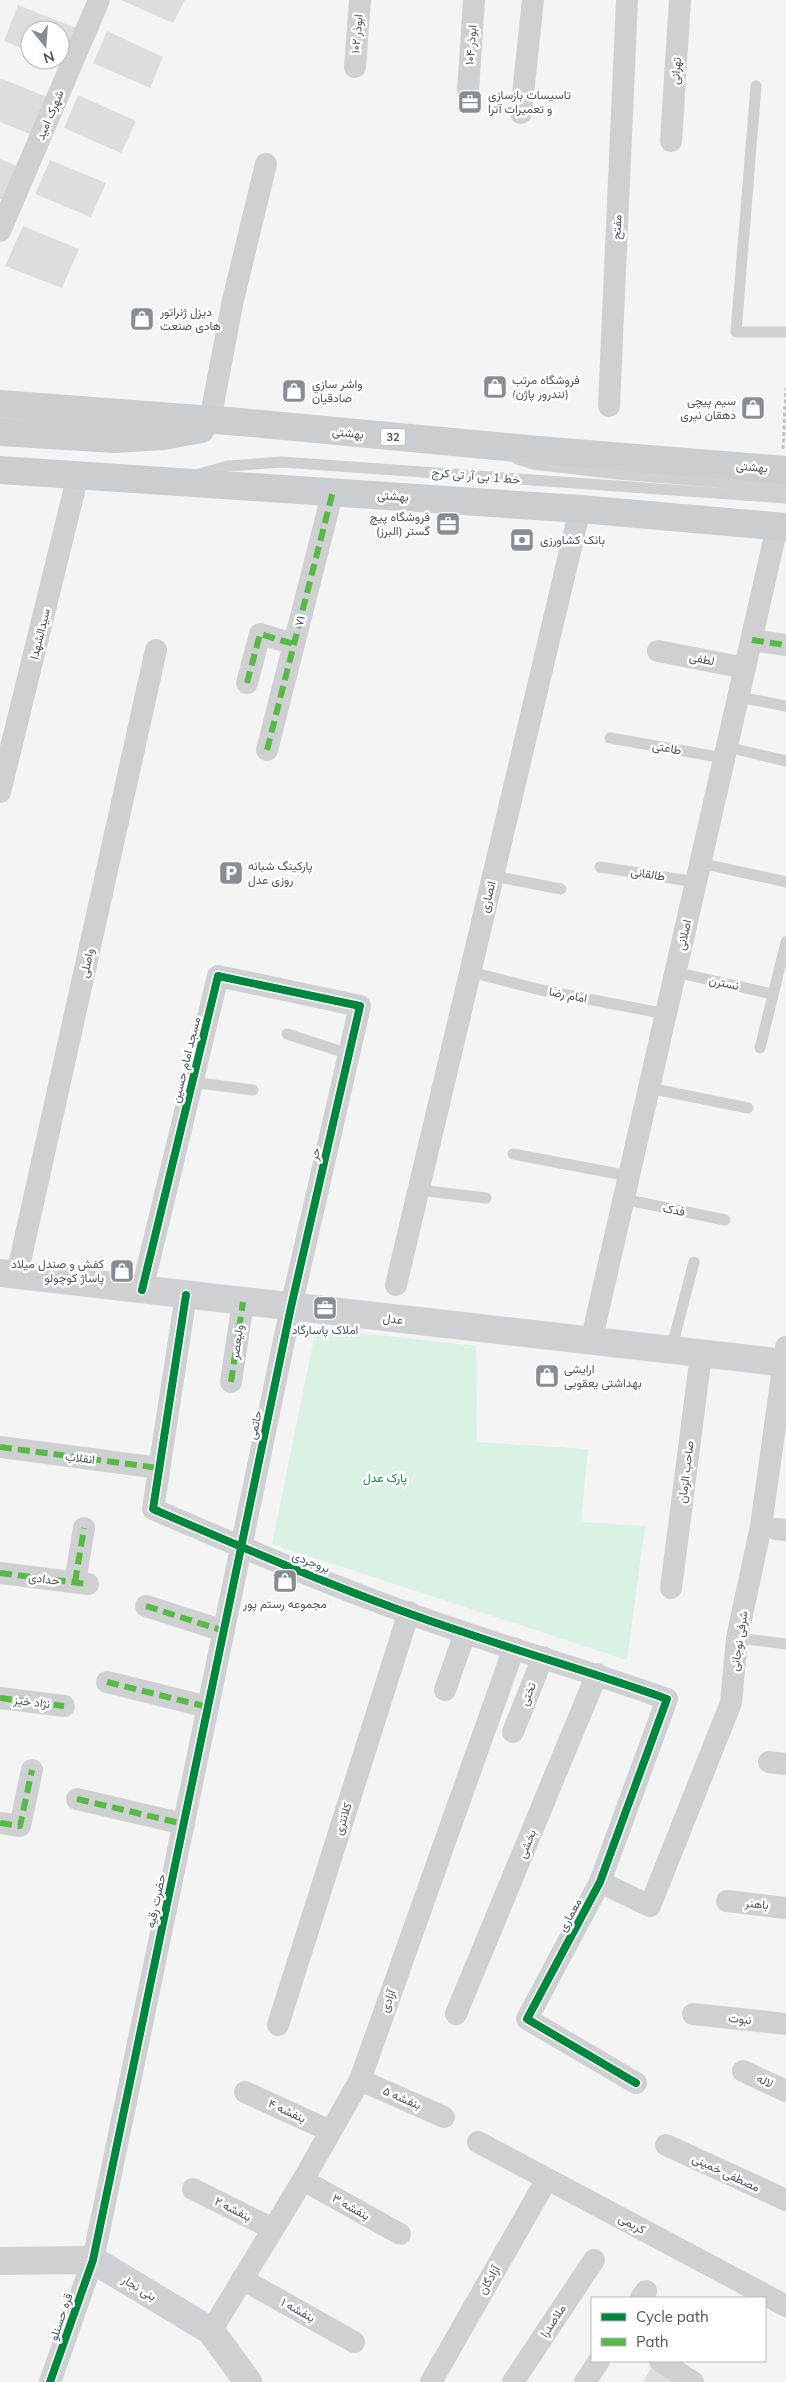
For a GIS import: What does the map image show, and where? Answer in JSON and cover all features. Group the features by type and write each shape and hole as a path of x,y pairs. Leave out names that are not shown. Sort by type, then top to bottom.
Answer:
{"main road":[{"name":"بهشتی","path":"0,404 240,422 784,476"},
{"path":"0,432 114,439 163,436 240,422"},
{"name":"بهشتى","path":"0,470 580,509 782,527"}],"street":[{"name":"شهرک امید","path":"0,231 99,0"},
{"name":"ابوذر ۱۰۲","path":"355,67 360,0"},
{"name":"ابوذر ۱۰۴","path":"468,91 474,0"},
{"path":"521,113 534,0"},
{"name":"مفتح","path":"609,406 627,0"},
{"name":"تهرانی","path":"671,142 680,0"},
{"path":"210,420 233,300 266,164"},
{"name":"سیدالشهدا","path":"0,792 78,475"},
{"name":"۷۱","path":"267,750 332,491"},
{"name":"انصاری","path":"396,1285 580,509"},
{"name":"اصلانی","path":"591,1342 738,697 782,527"},
{"path":"247,683 260,634 294,644"},
{"path":"752,640 786,645"},
{"name":"واصلی","path":"9,1274 156,650"},
{"name":"لطفی","path":"658,650 745,668"},
{"name":"مسجد امام حسین","path":"142,1290 218,976 360,1006"},
{"name":"حر","path":"291,1307 360,1006"},
{"name":"عدل","path":"9,1274 701,1355 785,1358"},
{"name":"بروجردی","path":"186,1295 153,1510 241,1547 465,1633 597,1674 667,1699"},
{"name":"ولیعصر","path":"231,1382 243,1302"},
{"name":"حاتمی","path":"241,1547 291,1307"},
{"name":"صاحب الزمان","path":"671,1588 701,1355"},
{"name":"شرفی نوجانی","path":"600,1882 650,1906 731,1703 737,1638 761,1526 785,1358"},
{"name":"انقلاب","path":"0,1447 159,1468"},
{"name":"حدادی","path":"0,1573 82,1583 84,1528"},
{"name":"حضرت رقیه","path":"93,2260 241,1547"},
{"path":"146,1606 224,1631"},
{"name":"کلانتری","path":"278,2025 409,1612"},
{"path":"445,1690 465,1633"},
{"name":"آزادی","path":"211,2331 303,2180 360,2080 514,1648"},
{"name":"تختی","path":"513,1732 543,1657"},
{"name":"بخشی","path":"456,2014 597,1674"},
{"path":"107,1682 208,1707"},
{"name":"نژاد خیز","path":"0,1698 64,1706"},
{"name":"معماری","path":"636,2083 527,2020 600,1882 667,1699"},
{"path":"0,1823 20,1826 32,1770"},
{"path":"77,1799 184,1824"},
{"name":"باهنر","path":"728,1901 786,1908"},
{"name":"نبوت","path":"693,2014 786,2024"},
{"name":"لاله","path":"743,2071 786,2091"},
{"name":"بنفشه ۵","path":"360,2080 444,2117"},
{"name":"بنفشه ۴","path":"245,2092 330,2131"},
{"name":"کریمی","path":"478,2142 786,2306"},
{"name":"مصطفی خمینی","path":"666,2145 786,2200"},
{"name":"آزادگان","path":"431,2382 547,2179"},
{"name":"بنفشه ۳","path":"303,2180 400,2234"},
{"name":"بنفشه ۲","path":"192,2189 273,2229"},
{"path":"0,2261 93,2260"},
{"name":"بنی نجار","path":"93,2260 211,2331 248,2382"},
{"name":"قره حسنلو","path":"50,2382 93,2260"},
{"name":"ملاصدرا","path":"513,2382 594,2260"},
{"name":"بنفشه ۱","path":"242,2279 354,2342"},
{"path":"585,2382 598,2362"},
{"path":"662,2362 693,2382"}],"lane":[{"path":"756,86 736,332 786,332"},
{"name":"خط 1 بی آر تی کرج","path":"168,481 228,466 282,462 786,498"},
{"path":"738,697 786,706"},
{"name":"طاعتی","path":"610,738 786,761"},
{"name":"طالقانی","path":"600,867 698,873 786,882"},
{"path":"493,876 561,889"},
{"path":"760,1048 786,942"},
{"name":"امام رضا","path":"471,972 541,990 666,1014"},
{"name":"نسترن","path":"675,972 772,994"},
{"path":"287,1034 349,1054"},
{"path":"192,1082 253,1090"},
{"path":"649,1088 748,1108"},
{"path":"513,1154 629,1176"},
{"path":"419,1190 486,1198"},
{"name":"فدک","path":"623,1199 725,1220"},
{"path":"670,1351 694,1262"},
{"path":"737,1638 786,1644"}],"path":[{"path":"784,476 786,388"}],"green space":[{"name":"پارک عدل","path":"316,1328 476,1346 477,1442 588,1449 581,1522 645,1526 627,1660 272,1544"}],"building":[{"path":"121,0 185,0 173,23"},
{"path":"18,5 56,20 20,20 20,48 4,41"},
{"path":"70,26 76,28 70,42"},
{"path":"107,31 163,57 150,88 93,63"},
{"path":"0,78 47,97 30,134 0,122"},
{"path":"78,95 136,121 121,153 64,128"},
{"path":"0,159 17,166 2,199 0,199"},
{"path":"50,160 106,183 91,217 35,194"},
{"path":"23,226 79,249 62,288 5,266"},
{"path":"651,2368 673,2382 643,2382"}],"marked path":[{"path":"267,750 333,491"},
{"path":"247,683 260,634 294,644"},
{"path":"752,640 786,645"},
{"path":"231,1382 243,1302"},
{"path":"0,1447 159,1468"},
{"path":"75,1582 84,1528"},
{"path":"0,1573 88,1584"},
{"path":"146,1606 224,1631"},
{"path":"107,1682 208,1707"},
{"path":"0,1698 64,1706"},
{"path":"0,1823 20,1826 32,1770"},
{"path":"77,1799 184,1824"}],"cycle path":[{"path":"50,2382 93,2260 291,1307 360,1006 218,976 142,1290"},
{"path":"186,1295 153,1509 269,1559 427,1620 667,1699 600,1882 527,2019 636,2083"}],"place":[{"name":"تاسیسات بازسازی و تعمیرات آترا","path":"470,102"},
{"name":"دیزل ژنراتور هادی صنعت","path":"142,319"},
{"name":"فروشگاه مرتب (لندرور پاژن)","path":"495,387"},
{"name":"واشر سازي صادقیان","path":"294,391"},
{"name":"سیم پیچی دهقان نیری","path":"753,408"},
{"name":"فروشگاه پیچ گستر (البرز)","path":"448,524"},
{"name":"بانک کشاورزی","path":"522,540"},
{"name":"پارکینگ شبانه روزی عدل","path":"231,873"},
{"name":"کفش و صندل میلاد پاساژ کوچولو","path":"122,1271"},
{"name":"املاک پاسارگاد","path":"325,1308"},
{"name":"ارایشی بهداشتی یعقوبی","path":"547,1376"},
{"name":"مجموعه رستم پور","path":"285,1581"}]}
